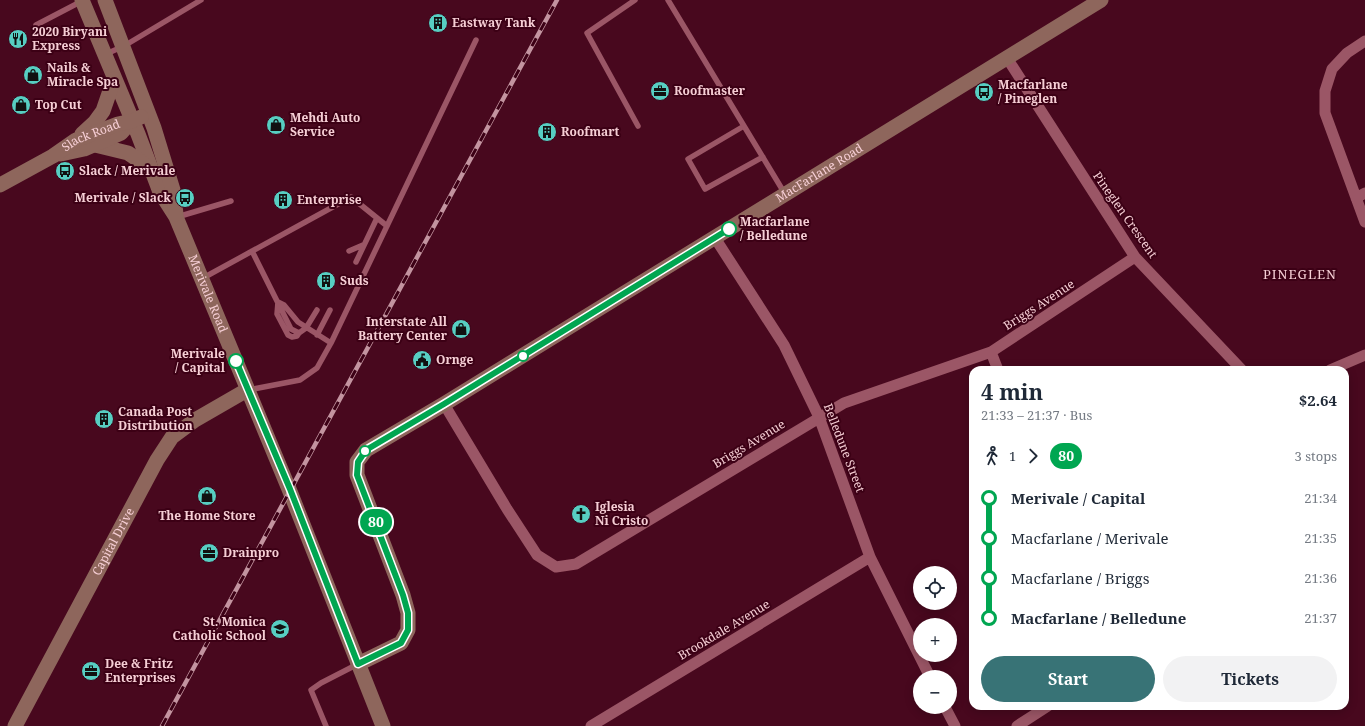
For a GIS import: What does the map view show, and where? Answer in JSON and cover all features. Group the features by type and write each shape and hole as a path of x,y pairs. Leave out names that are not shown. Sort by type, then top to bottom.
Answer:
{"street":[{"name":"Merivale Road","path":"82,0 160,192 176,217 247,390 290,489 383,726"},
{"name":"Merivale Road","path":"105,0 149,114 173,190 176,217"},
{"name":"MacFarlane Road","path":"358,664 401,643 408,630 408,613 403,595 357,475 358,462 366,450 444,404 1101,0"},
{"path":"1365,41 1347,53 1332,70 1325,91 1325,113 1361,196 1365,222"},
{"name":"Pineglen Crescent","path":"1007,58 1136,257 1238,366"},
{"path":"76,140 99,117 104,108 114,79"},
{"name":"Slack Road","path":"1,181 54,156 76,140 149,114"},
{"name":"Slack Road","path":"54,156 95,145 121,133 132,121"},
{"path":"95,145 128,153 150,168"},
{"name":"Belledune Street","path":"714,238 784,345 819,417 870,557 926,670"},
{"name":"Briggs Avenue","path":"444,404 507,510 537,555 556,567 576,564 844,403 991,352 1136,257"},
{"path":"991,352 996,366"},
{"path":"1339,366 1365,355"},
{"name":"Capital Drive","path":"15,726 157,460 172,437 195,420 247,390"},
{"name":"Brookdale Avenue","path":"590,726 870,557"},
{"path":"1017,726 1042,710"},
{"path":"949,714 955,726"}],"lane":[{"path":"36,25 82,0"},
{"path":"104,55 124,46 201,0"},
{"path":"635,0 587,32 638,126"},
{"path":"668,0 785,194"},
{"path":"247,390 300,380 316,368 331,343 476,40"},
{"path":"744,126 688,159 705,189 763,156"},
{"path":"202,278 351,197 387,226"},
{"path":"176,217 231,201"},
{"path":"356,262 377,218"},
{"path":"349,251 363,245"},
{"path":"252,251 291,329 299,333 306,328 317,310"},
{"path":"278,302 284,305 298,322 331,343"},
{"path":"317,335 330,310"},
{"path":"326,726 311,690 321,683 358,664"}],"railway":[{"path":"162,726 557,0"}],"bus line":[{"name":"80","path":"236,361 290,489 358,664 401,643 408,630 408,613 403,595 357,475 358,462 366,450 444,404 729,229"}],"place":[{"name":"Eastway Tank","path":"438,23"},
{"name":"2020 Biryani Express","path":"18,39"},
{"name":"Nails & Miracle Spa","path":"33,75"},
{"name":"Roofmaster","path":"660,91"},
{"name":"Macfarlane / Pineglen","path":"984,92"},
{"name":"Top Cut","path":"21,105"},
{"name":"Mehdi Auto Service","path":"276,125"},
{"name":"Roofmart","path":"547,132"},
{"name":"Slack / Merivale","path":"65,171"},
{"name":"Merivale / Slack","path":"185,198"},
{"name":"Enterprise","path":"283,200"},
{"name":"Macfarlane / Belledune","path":"729,229"},
{"name":"Suds","path":"326,281"},
{"name":"Interstate All Battery Center","path":"461,329"},
{"name":"Ornge","path":"422,360"},
{"name":"Merivale / Capital","path":"236,361"},
{"name":"Canada Post Distribution","path":"104,419"},
{"name":"The Home Store","path":"207,496"},
{"name":"Iglesia Ni Cristo","path":"581,514"},
{"name":"Drainpro","path":"209,553"},
{"name":"St. Monica Catholic School","path":"280,629"},
{"name":"Dee & Fritz Enterprises","path":"91,671"}],"district":[{"name":"PINEGLEN","path":"1300,274"}]}
